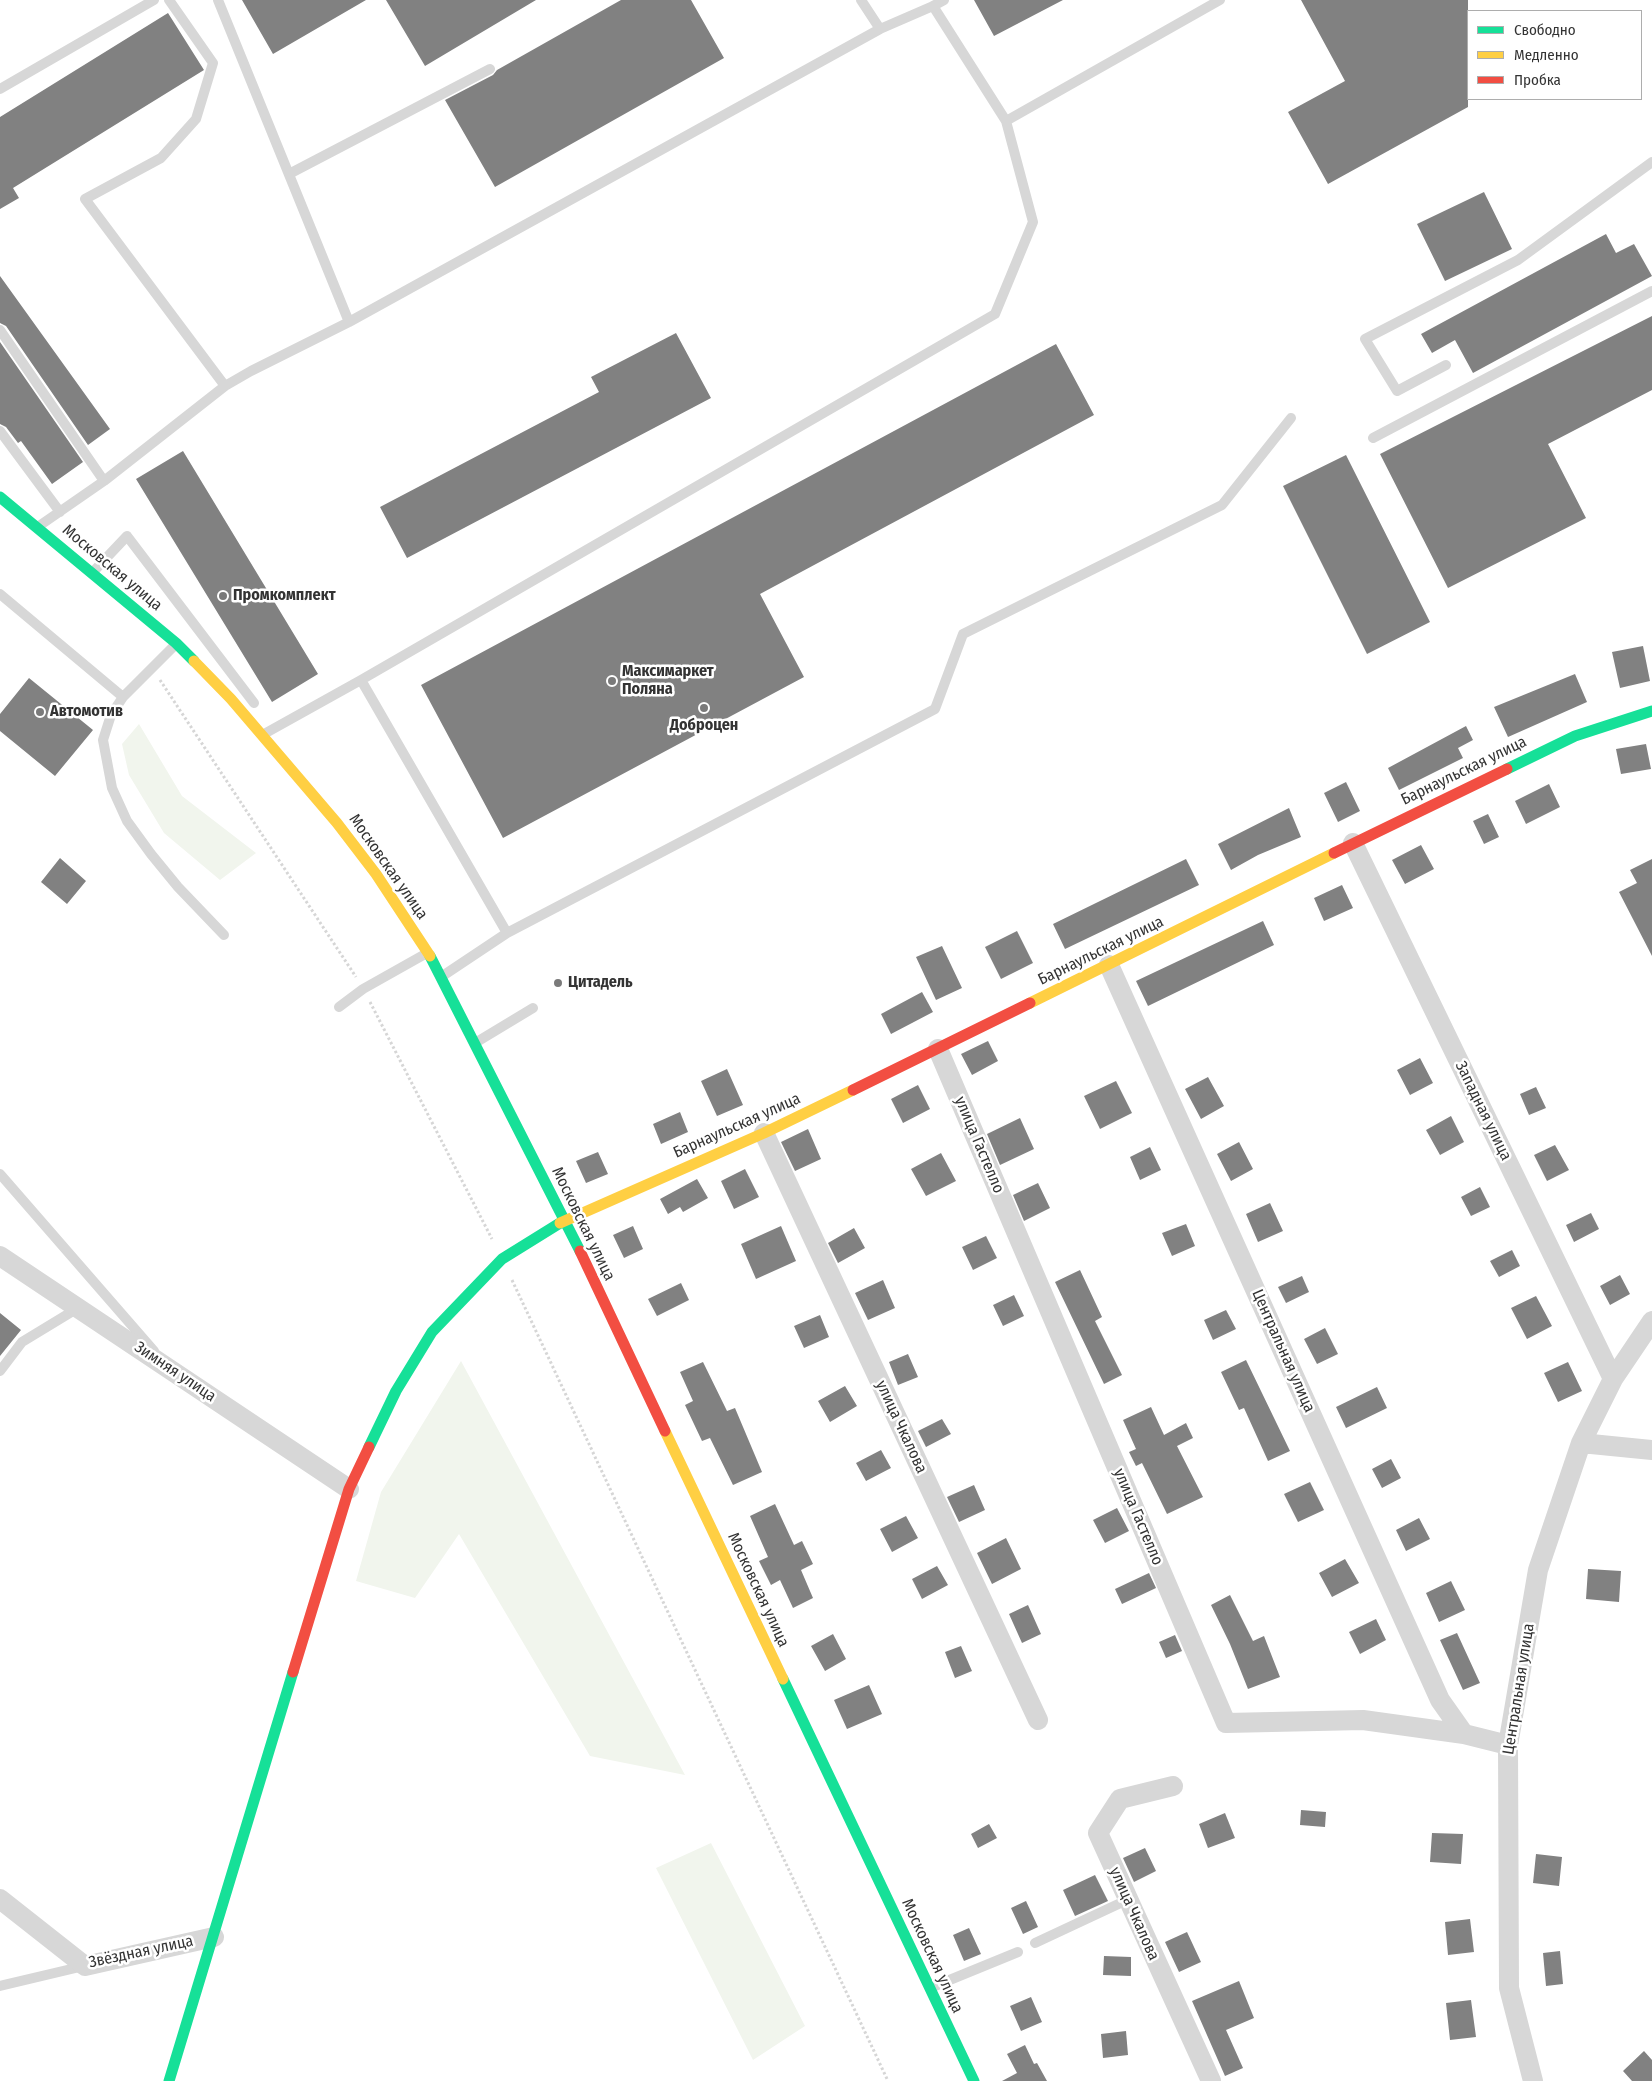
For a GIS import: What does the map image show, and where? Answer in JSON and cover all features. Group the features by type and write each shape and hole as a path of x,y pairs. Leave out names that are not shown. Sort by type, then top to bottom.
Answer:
{"street":[{"name":"Московская улица","path":"0,497 8,508 37,527 176,643 231,699 263,734 337,823 376,874 428,952 565,1220 974,2081"},
{"name":"Барнаульская улица","path":"169,2081 349,1489 396,1391 432,1332 502,1259 565,1220 764,1133 1574,736 1652,712"},
{"name":"Западная улица","path":"1353,843 1613,1379"},
{"name":"Центральная улица","path":"1109,965 1440,1700 1464,1734"},
{"name":"улица Гастелло","path":"938,1049 1226,1723 1363,1720 1464,1734 1508,1745"},
{"name":"улица Чкалова","path":"764,1133 1038,1720"},
{"name":"Зимняя улица","path":"0,1256 168,1366 349,1489"},
{"name":"Центральная улица","path":"1533,2081 1510,1988 1508,1745 1538,1570 1581,1443 1613,1379 1652,1321"},
{"path":"1581,1443 1652,1450"},
{"name":"улица Чкалова","path":"1173,1786 1120,1799 1098,1833 1211,2081"},
{"name":"Звёздная улица","path":"0,1899 84,1966 214,1937"}],"lane":[{"path":"0,88 154,0"},
{"path":"169,0 213,64 196,120 161,158 85,199 225,386"},
{"path":"218,0 349,322"},
{"path":"862,0 880,29"},
{"path":"37,527 104,481 225,386 349,322 880,29 944,0"},
{"path":"1006,121 1220,0"},
{"path":"263,734 361,680 995,314 1033,222 1006,121 933,6"},
{"path":"288,174 490,69"},
{"path":"1446,365 1396,391 1365,339 1518,260 1652,162"},
{"path":"1373,438 1652,291"},
{"path":"0,330 104,481"},
{"path":"440,978 507,933 935,709 963,634 1222,504 1291,418"},
{"path":"0,431 60,512"},
{"path":"92,573 126,536 254,704"},
{"path":"0,594 123,697"},
{"path":"176,643 123,697 111,715 103,740 112,788 127,821 178,887 224,934"},
{"path":"361,680 507,933"},
{"path":"339,1007 364,989 428,952"},
{"path":"475,1043 533,1008"},
{"path":"0,1174 168,1366"},
{"path":"0,1371 22,1342 78,1308"},
{"path":"1035,1943 1127,1900"},
{"path":"930,1989 1018,1952"},
{"path":"0,1986 84,1966"}],"path":[{"path":"159,680 364,989 502,1259 888,2081"}],"shaded area":[{"path":"139,724 182,796 256,853 220,880 164,833 129,775 122,744"},
{"path":"461,1361 685,1775 590,1756 459,1534 415,1598 356,1581 381,1492"},
{"path":"711,1843 805,2026 753,2060 656,1868"}],"building":[{"path":"242,0 366,0 273,54"},
{"path":"386,0 536,0 425,66"},
{"path":"621,0 691,0 724,58 495,187 445,100 493,75 497,70"},
{"path":"974,0 1063,0 994,36"},
{"path":"1301,0 1468,0 1468,107 1328,184 1288,112 1345,81"},
{"path":"168,13 204,70 13,188 19,198 0,209 0,117"},
{"path":"1484,192 1512,249 1445,281 1417,224"},
{"path":"1606,234 1616,253 1634,244 1652,276 1473,373 1455,340 1432,353 1421,334"},
{"path":"0,276 110,429 88,445 6,326 0,323"},
{"path":"1652,316 1652,390 1548,444 1586,518 1448,588 1380,454"},
{"path":"676,333 711,398 407,558 380,507 599,392 591,377"},
{"path":"0,342 83,462 52,484 21,441 18,443 6,427 0,424"},
{"name":"Максимаркет Поляна","path":"1056,344 1094,415 760,594 804,677 503,838 421,685"},
{"path":"183,451 318,674 272,702 136,479"},
{"path":"1346,455 1430,622 1367,654 1283,486"},
{"path":"1643,646 1650,681 1620,688 1612,652"},
{"path":"1575,674 1587,702 1508,737 1494,707"},
{"path":"29,678 93,730 55,776 0,731 0,714"},
{"path":"1466,726 1473,740 1458,748 1463,758 1399,790 1388,768"},
{"path":"1646,744 1651,769 1621,774 1616,749"},
{"path":"1346,782 1360,811 1338,822 1324,793"},
{"path":"1549,784 1560,807 1526,824 1515,801"},
{"path":"1289,808 1301,837 1258,855 1231,870 1218,844"},
{"path":"1488,814 1499,837 1484,844 1473,821"},
{"path":"1421,845 1434,869 1405,884 1392,860"},
{"path":"60,858 86,881 67,904 41,882"},
{"path":"1186,859 1199,885 1065,949 1053,924"},
{"path":"1652,859 1652,956 1619,892 1637,883 1630,870"},
{"path":"1342,885 1353,908 1324,921 1314,898"},
{"path":"1263,921 1274,945 1148,1006 1136,981"},
{"path":"1017,931 1033,963 1001,979 985,947"},
{"path":"942,946 962,988 936,1000 916,957"},
{"path":"922,992 933,1012 891,1034 881,1014"},
{"path":"988,1041 998,1061 972,1075 961,1054"},
{"path":"1420,1058 1433,1083 1410,1095 1397,1070"},
{"path":"727,1069 743,1105 717,1116 701,1081"},
{"path":"1208,1077 1224,1106 1201,1119 1185,1089"},
{"path":"1116,1081 1132,1113 1100,1129 1084,1096"},
{"path":"918,1085 930,1109 903,1123 891,1099"},
{"path":"1536,1087 1546,1108 1529,1115 1520,1094"},
{"path":"680,1112 688,1132 661,1144 653,1124"},
{"path":"1451,1116 1464,1142 1440,1155 1426,1130"},
{"path":"1020,1118 1034,1149 1000,1165 987,1134"},
{"path":"808,1129 821,1159 795,1171 781,1142"},
{"path":"1239,1142 1253,1169 1231,1181 1217,1154"},
{"path":"1555,1145 1569,1170 1547,1181 1534,1155"},
{"path":"1150,1147 1161,1170 1140,1180 1130,1157"},
{"path":"598,1152 608,1174 586,1183 576,1161"},
{"path":"941,1153 956,1181 926,1196 911,1169"},
{"path":"745,1169 759,1197 734,1209 721,1181"},
{"path":"697,1179 708,1198 683,1212 680,1207 668,1214 660,1199"},
{"path":"1038,1183 1050,1208 1024,1221 1013,1195"},
{"path":"1480,1187 1490,1207 1471,1216 1461,1197"},
{"path":"1270,1203 1283,1231 1258,1242 1246,1214"},
{"path":"1591,1213 1599,1229 1574,1242 1566,1225"},
{"path":"1186,1224 1195,1246 1172,1256 1162,1233"},
{"path":"633,1226 643,1249 624,1258 613,1235"},
{"path":"781,1226 796,1261 756,1279 741,1244"},
{"path":"854,1228 865,1248 838,1263 828,1243"},
{"path":"986,1236 997,1258 973,1270 962,1247"},
{"path":"1512,1250 1520,1266 1499,1277 1490,1261"},
{"path":"1080,1270 1102,1317 1095,1321 1122,1375 1104,1384 1055,1282"},
{"path":"1620,1275 1630,1294 1610,1305 1600,1286"},
{"path":"1302,1276 1309,1292 1286,1303 1278,1287"},
{"path":"883,1280 895,1308 868,1320 855,1293"},
{"path":"681,1283 689,1300 657,1316 648,1299"},
{"path":"1014,1295 1024,1316 1003,1326 993,1305"},
{"path":"1536,1296 1552,1326 1527,1339 1511,1308"},
{"path":"1226,1310 1236,1329 1213,1340 1204,1320"},
{"path":"0,1313 21,1330 0,1356"},
{"path":"820,1315 829,1337 804,1348 794,1326"},
{"path":"1325,1328 1338,1354 1317,1364 1304,1339"},
{"path":"908,1354 918,1377 898,1385 889,1362"},
{"path":"1246,1360 1290,1451 1268,1461 1244,1408 1239,1410 1221,1372"},
{"path":"703,1362 727,1411 735,1408 762,1472 733,1485 710,1438 702,1441 685,1405 693,1401 680,1372"},
{"path":"1568,1362 1582,1391 1558,1402 1544,1373"},
{"path":"845,1386 857,1406 830,1422 818,1401"},
{"path":"1377,1387 1387,1408 1346,1428 1336,1407"},
{"path":"1151,1407 1164,1435 1186,1423 1193,1438 1177,1446 1203,1497 1167,1514 1142,1463 1136,1466 1129,1452 1136,1449 1123,1420"},
{"path":"942,1419 951,1434 926,1447 918,1431"},
{"path":"881,1450 891,1468 866,1481 856,1463"},
{"path":"1391,1459 1401,1478 1382,1488 1372,1469"},
{"path":"1310,1482 1324,1510 1298,1522 1284,1494"},
{"path":"974,1485 985,1510 959,1522 947,1497"},
{"path":"775,1504 794,1545 802,1541 813,1564 801,1570 813,1598 793,1608 780,1580 771,1585 759,1561 768,1557 750,1516"},
{"path":"1117,1508 1129,1531 1105,1543 1093,1520"},
{"path":"906,1516 918,1538 892,1552 880,1529"},
{"path":"1419,1518 1430,1539 1406,1551 1396,1530"},
{"path":"1006,1538 1021,1569 992,1584 977,1553"},
{"path":"1345,1559 1359,1583 1332,1597 1319,1573"},
{"path":"937,1566 948,1585 922,1599 912,1579"},
{"path":"1588,1569 1621,1571 1619,1602 1586,1599"},
{"path":"1149,1573 1156,1588 1122,1604 1115,1589"},
{"path":"1451,1581 1465,1610 1439,1622 1426,1593"},
{"path":"1230,1595 1253,1641 1264,1636 1280,1677 1248,1689 1230,1644 1211,1605"},
{"path":"1028,1605 1041,1634 1022,1643 1009,1614"},
{"path":"1376,1619 1386,1640 1360,1654 1349,1632"},
{"path":"1457,1633 1480,1683 1463,1690 1440,1640"},
{"path":"833,1634 846,1659 825,1671 811,1646"},
{"path":"1175,1635 1182,1651 1166,1658 1159,1642"},
{"path":"961,1646 972,1671 955,1678 945,1652"},
{"path":"869,1685 882,1714 847,1729 834,1700"},
{"path":"1301,1810 1326,1812 1325,1827 1300,1825"},
{"path":"1225,1813 1235,1838 1208,1848 1199,1824"},
{"path":"989,1824 997,1838 978,1848 971,1834"},
{"path":"1432,1833 1463,1834 1461,1864 1430,1862"},
{"path":"1145,1848 1156,1871 1134,1882 1123,1858"},
{"path":"1536,1854 1562,1857 1559,1886 1533,1883"},
{"path":"1095,1875 1108,1901 1075,1916 1063,1890"},
{"path":"1026,1901 1038,1927 1023,1934 1011,1908"},
{"path":"1470,1919 1474,1952 1448,1955 1445,1922"},
{"path":"969,1928 981,1954 964,1961 953,1935"},
{"path":"1187,1932 1201,1962 1179,1972 1165,1942"},
{"path":"1560,1951 1563,1984 1546,1986 1543,1953"},
{"path":"1104,1956 1131,1957 1131,1976 1103,1975"},
{"path":"1239,1981 1254,2018 1226,2030 1243,2068 1225,2076 1192,2001"},
{"path":"1031,1997 1042,2022 1021,2031 1010,2006"},
{"path":"1471,2000 1476,2037 1450,2040 1446,2003"},
{"path":"1126,2031 1128,2055 1103,2058 1101,2034"},
{"path":"1025,2045 1034,2064 1037,2063 1047,2081 1002,2081 1017,2073 1007,2054"},
{"path":"1644,2051 1652,2060 1652,2081 1632,2081 1623,2071"}],"traffic: fast":[{"path":"0,497 176,643 194,661"},
{"path":"1507,769 1575,736 1652,711"},
{"path":"430,956 580,1251"},
{"path":"369,1447 396,1391 432,1332 502,1259 560,1223"},
{"path":"169,2081 293,1672"},
{"path":"783,1679 974,2081"}],"traffic: slow":[{"path":"194,661 231,699 337,823 376,874 430,956"},
{"path":"1030,1003 1334,853"},
{"path":"560,1223 764,1133 853,1090"},
{"path":"665,1431 783,1679"}],"traffic: jam":[{"path":"1334,853 1507,769"},
{"path":"853,1090 1030,1003"},
{"path":"580,1251 665,1431"},
{"path":"293,1672 349,1489 369,1447"}],"place":[{"name":"Промкомплект","path":"223,596"},
{"name":"Максимаркет Поляна","path":"612,681"},
{"name":"Доброцен","path":"704,708"},
{"name":"Автомотив","path":"40,712"},
{"name":"Цитадель","path":"558,983"}]}
